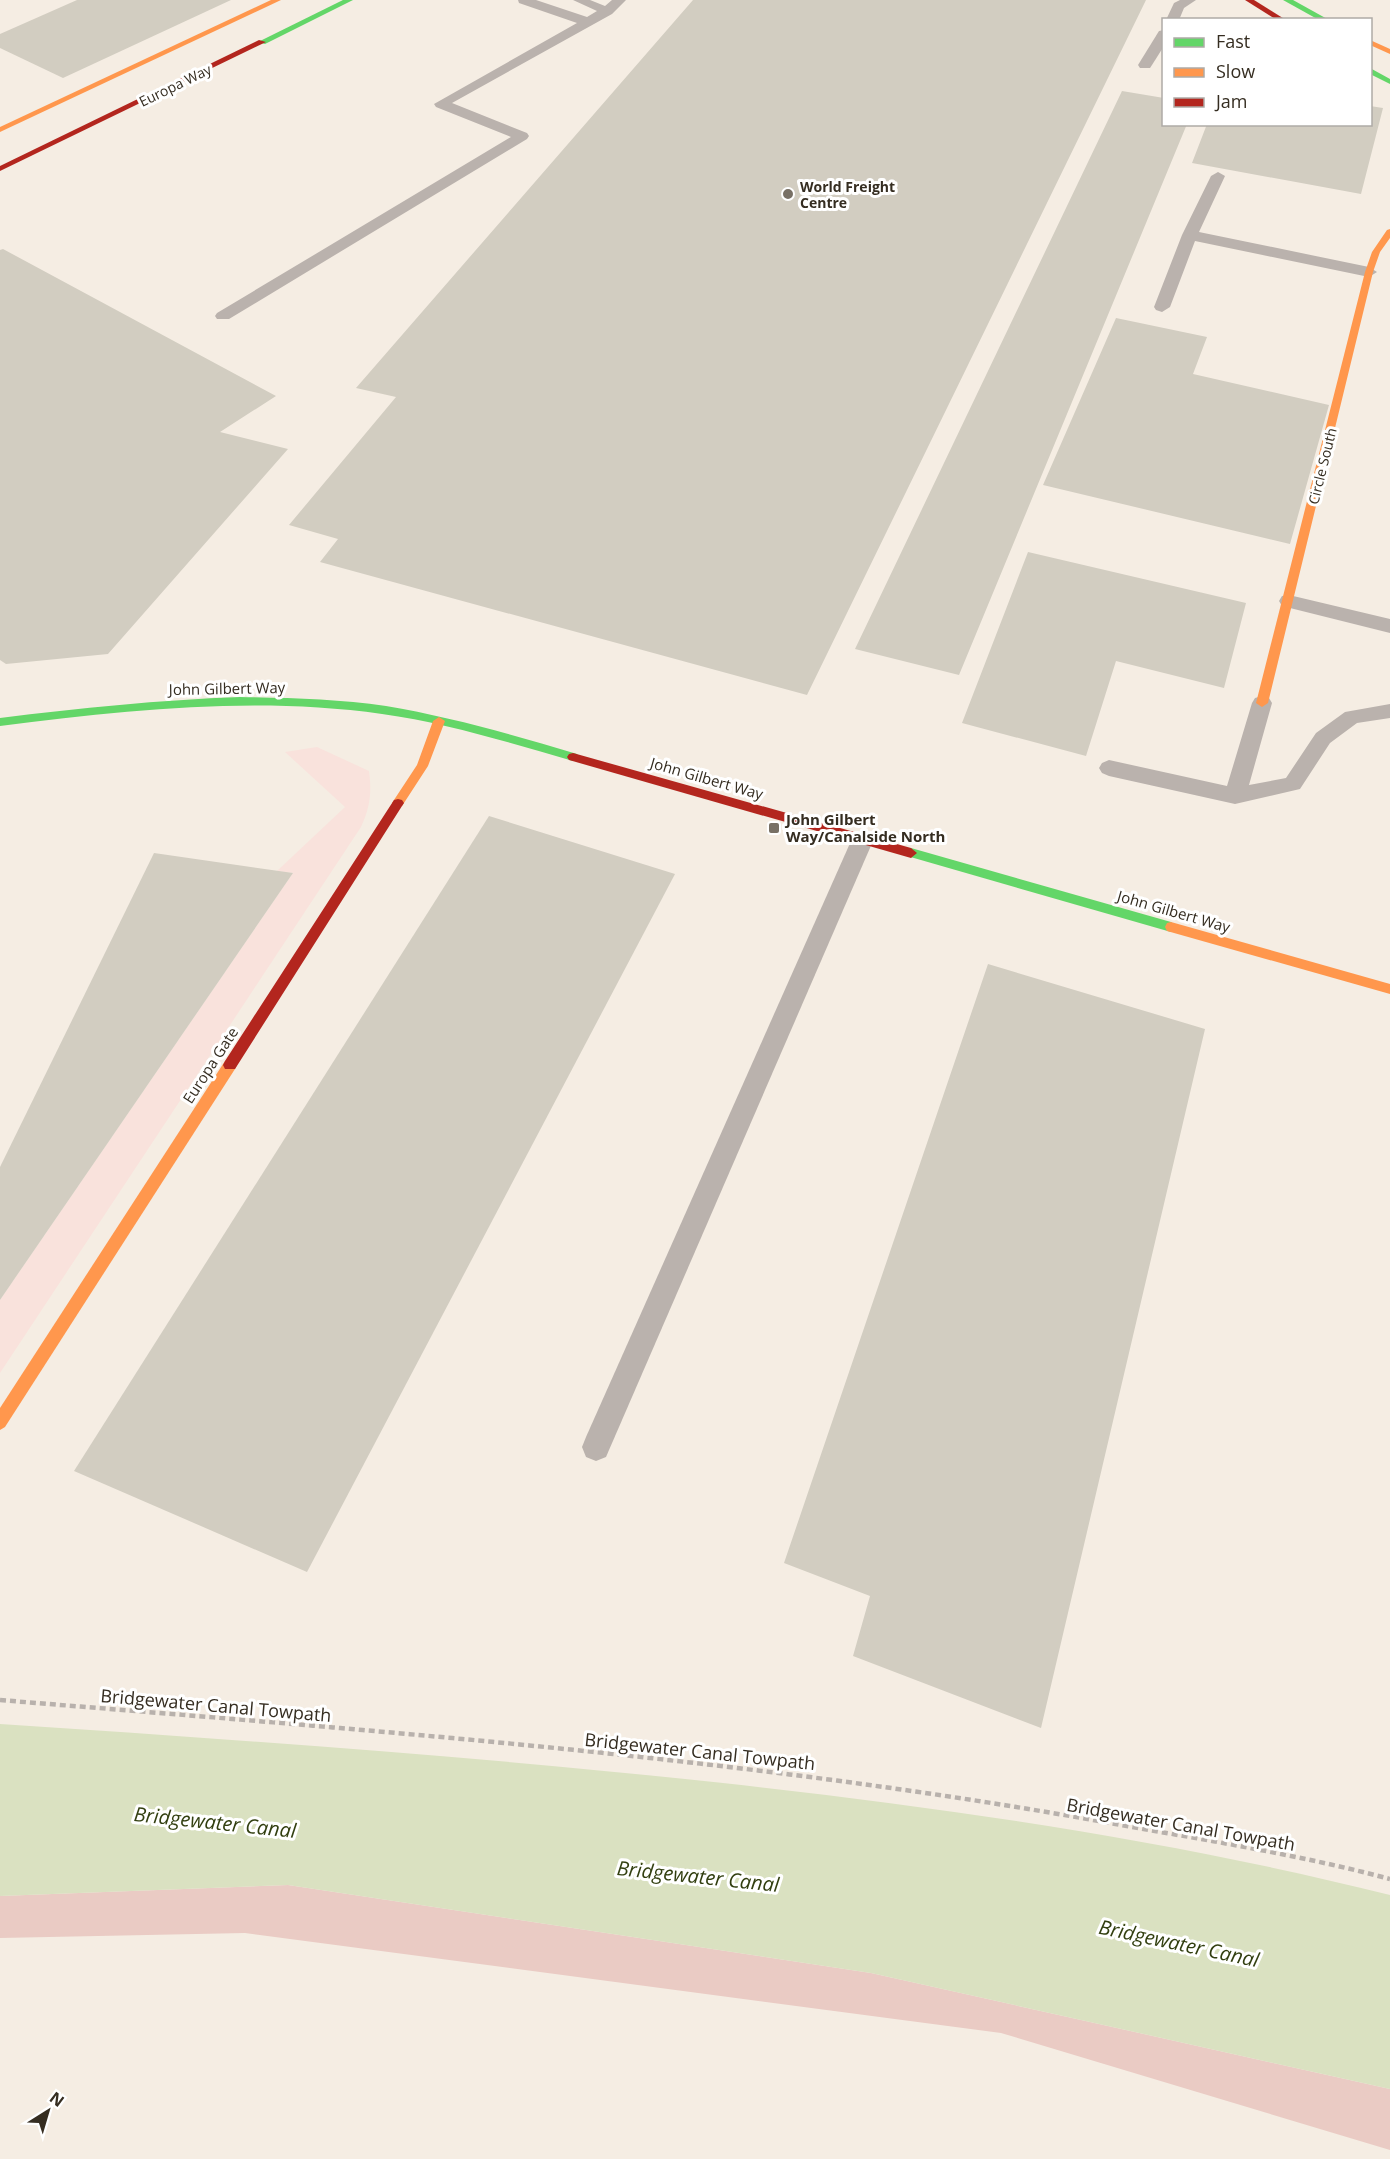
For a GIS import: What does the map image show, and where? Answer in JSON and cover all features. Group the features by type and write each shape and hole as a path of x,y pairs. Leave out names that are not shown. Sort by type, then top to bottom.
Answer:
{"main road":[{"path":"0,130 277,0"},
{"name":"Europa Way","path":"0,169 349,0"},
{"path":"1249,0 1280,18"},
{"path":"1287,0 1322,18"},
{"path":"1372,43 1390,52"},
{"path":"1372,71 1390,82"},
{"path":"0,150 20,159"},
{"name":"Circle South","path":"1262,703 1370,272 1376,252 1390,232"},
{"name":"John Gilbert Way","path":"0,722 143,707 228,702 306,704 383,710 504,737 862,841 1390,989"},
{"name":"Europa Gate","path":"0,1422 422,766 439,721"}],"lane":[{"path":"524,0 588,22"},
{"path":"579,0 607,11"},
{"path":"223,316 522,136 441,104 607,11 620,0"},
{"path":"1173,18 1179,6 1190,0"},
{"path":"1146,65 1162,37"},
{"path":"1162,307 1190,235 1218,176"},
{"path":"1190,235 1370,272"},
{"path":"1289,601 1390,626"},
{"path":"1235,796 1262,703"},
{"path":"1109,768 1235,796 1293,783 1323,738 1352,717 1390,711"},
{"path":"597,1447 862,841"}],"path":[{"name":"Bridgewater Canal Towpath","path":"0,1700 443,1737 726,1766 872,1784 1345,1867 1390,1879"}],"shaded area":[{"path":"317,747 369,771 370,800 361,827 0,1373 0,1300 293,873 277,871 345,807 285,752"},
{"path":"288,1885 871,1973 1390,2089 1390,2150 1001,2033 245,1933 0,1938 0,1896"}],"water":[{"name":"Bridgewater Canal","path":"0,1724 453,1757 723,1783 891,1803 1142,1842 1308,1875 1390,1895 1390,2089 871,1973 288,1885 0,1896"}],"building":[{"path":"77,0 231,0 63,78 0,48 0,34"},
{"name":"World Freight Centre","path":"693,0 1146,0 807,695 320,562 338,539 289,525 396,397 356,388"},
{"path":"1122,91 1162,98 1162,126 1186,126 959,675 855,649"},
{"path":"1372,106 1383,108 1361,194 1192,163 1206,126 1372,126"},
{"path":"3,249 276,396 220,432 288,449 108,654 6,664 0,660 0,250"},
{"path":"1116,318 1207,337 1193,374 1329,405 1290,544 1043,485"},
{"path":"1028,552 1246,603 1224,688 1116,661 1086,756 962,723"},
{"path":"489,816 675,874 307,1572 74,1471"},
{"path":"154,853 293,873 0,1300 0,1167"},
{"path":"988,964 1205,1029 1041,1728 853,1656 870,1596 784,1563"}],"traffic: fast":[{"path":"262,42 349,0"},
{"path":"1287,0 1322,18"},
{"path":"1372,71 1390,82"},
{"path":"0,722 143,706 192,703 240,701 336,704 432,719 573,757"},
{"path":"911,853 1171,927"}],"traffic: slow":[{"path":"0,130 277,0"},
{"path":"1372,43 1390,52"},
{"path":"1262,703 1369,272 1376,252 1390,232"},
{"path":"398,803 422,766 439,721"},
{"path":"1171,927 1390,989"},
{"path":"0,1422 230,1065"}],"traffic: jam":[{"path":"1249,0 1280,18"},
{"path":"0,169 262,42"},
{"path":"573,757 911,853"},
{"path":"230,1065 398,803"}],"place":[{"name":"World Freight Centre","path":"788,194"},
{"name":"John Gilbert Way/Canalside North","path":"774,828"}]}
